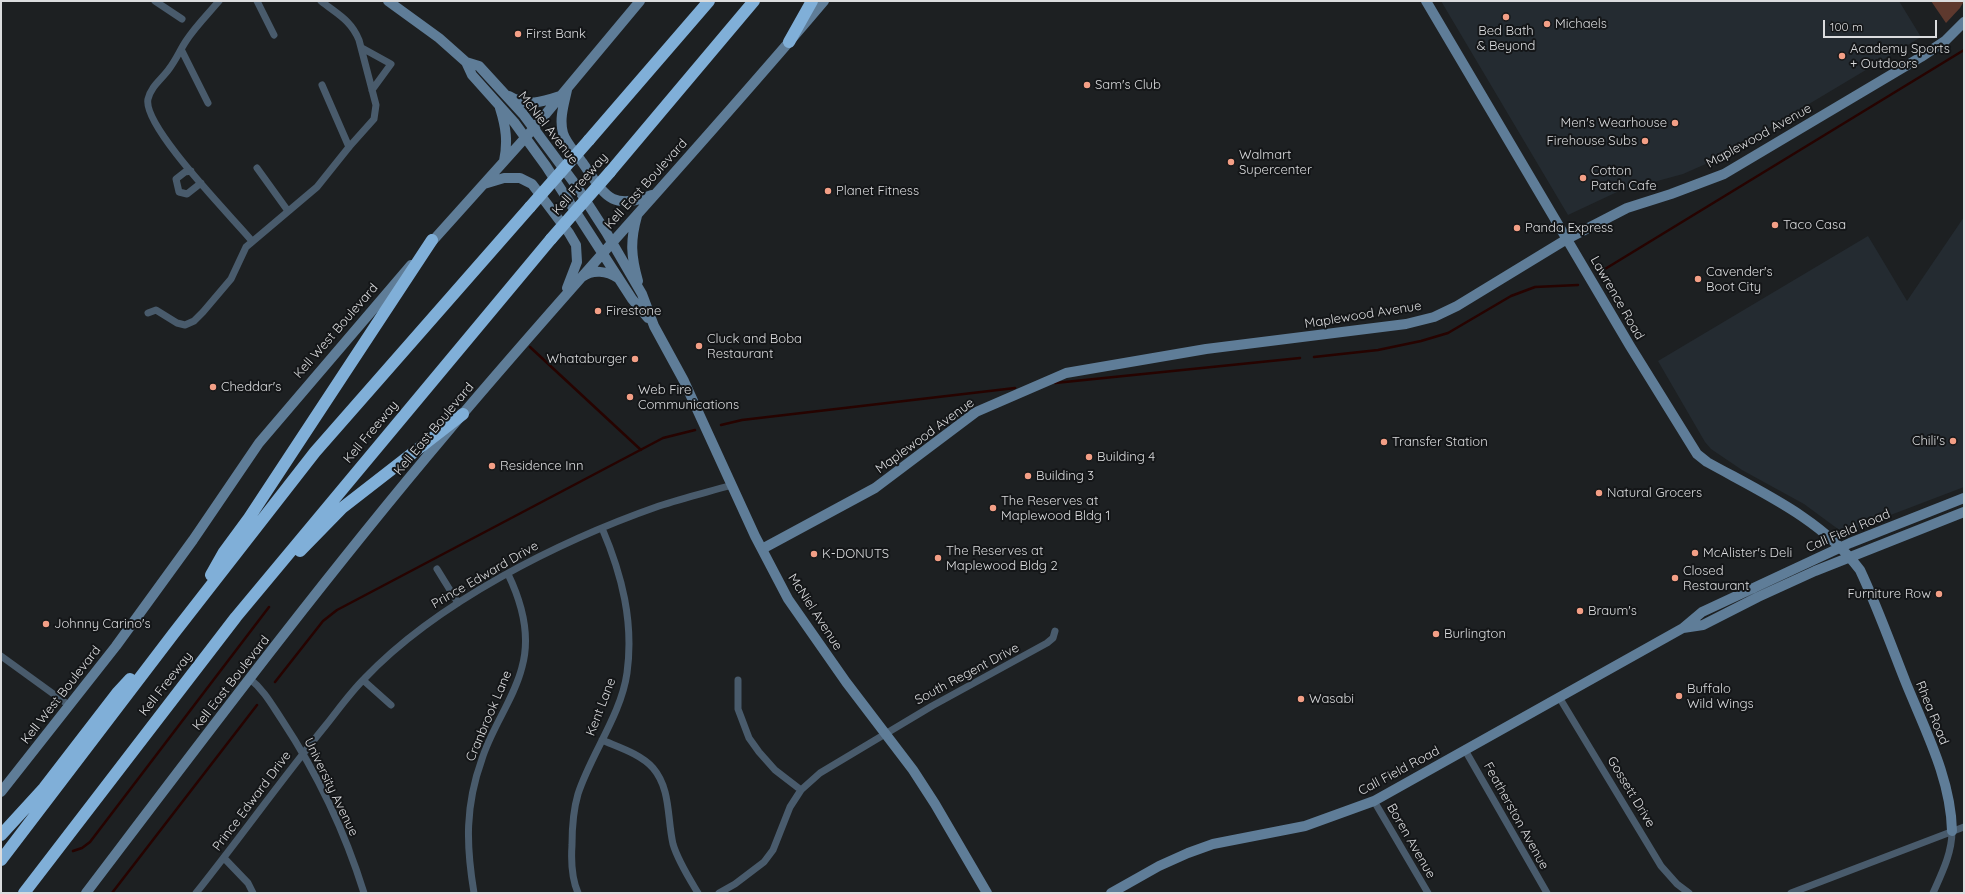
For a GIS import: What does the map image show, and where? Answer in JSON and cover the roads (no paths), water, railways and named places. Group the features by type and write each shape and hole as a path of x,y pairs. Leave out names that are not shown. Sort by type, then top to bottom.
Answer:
{"highway":[{"name":"Kell Freeway","path":"1,860 189,613 315,452 709,1"},
{"name":"Kell Freeway","path":"24,893 236,617 551,238 610,172 754,1"},
{"path":"790,42 812,1"},
{"path":"189,613 224,552 249,518 432,240"},
{"path":"236,617 342,508 463,414"},
{"path":"1,836 44,788 118,692 174,633"}],"main road":[{"name":"McNiel Avenue","path":"388,1 439,38 466,62 472,75 500,106 525,138 632,299 654,326"},
{"name":"Kell West Boulevard","path":"1,792 116,646 193,540 258,443 360,322 534,128 640,1"},
{"name":"Kell East Boulevard","path":"86,893 329,577 463,414 577,281 790,42 824,1"},
{"name":"Lawrence Road","path":"1426,1 1630,346 1697,454 1707,462 1801,516 1819,528 1846,552"},
{"name":"Maplewood Avenue","path":"762,549 875,488 976,412 1066,373 1206,349 1406,324 1434,317 1464,302 1567,239 1627,208 1671,194 1724,174 1921,57 1945,41 1964,22"},
{"name":"McNiel Avenue","path":"466,62 479,66 534,128 575,184 612,242 642,294 654,326 684,381 762,549 799,616 886,733 935,804 986,893"},
{"path":"504,93 515,100 527,103 540,103 565,91"},
{"path":"565,91 562,117 563,134 606,197 618,202 627,202 638,201 655,194"},
{"path":"500,106 507,146 503,163"},
{"path":"484,184 504,178 520,178 532,184 569,233 576,246 577,262 565,296"},
{"path":"637,213 632,237 632,261 642,294"},
{"path":"577,281 584,276 602,271 618,278"},
{"name":"Call Field Road","path":"1114,892 1159,866 1213,844 1305,826 1374,801 1683,628 1702,612 1846,552 1934,510 1964,498"},
{"path":"1934,510 1936,523"},
{"name":"Call Field Road","path":"1846,552 1936,523 1964,512"},
{"name":"Rhea Road","path":"1846,552 1860,570 1871,594 1934,752 1947,791 1951,811 1952,831"}],"street":[{"path":"155,1 182,19"},
{"path":"219,1 186,41 182,52 153,87 148,103 150,115 165,140 252,241"},
{"path":"257,1 274,35"},
{"path":"148,313 156,310 178,323 185,325 194,321 231,279 246,247 317,187 374,119 376,105 359,40 351,24 326,2"},
{"path":"362,48 391,64 372,90"},
{"path":"182,52 208,103"},
{"path":"322,85 349,147"},
{"path":"257,168 288,211"},
{"path":"191,170 182,174 176,179 179,192 187,194 201,183"},
{"name":"Prince Edward Drive","path":"196,893 304,752 363,680 413,634 458,602 550,552 602,528 659,506 732,485"},
{"name":"Kent Lane","path":"578,893 571,858 572,821 578,794 618,703 626,675 629,620 623,588 611,550 602,528"},
{"path":"437,569 458,602"},
{"name":"Cranbrook Lane","path":"474,893 468,856 468,827 474,786 481,759 493,729 514,690 522,667 526,642 525,617 516,590 508,574"},
{"name":"South Regent Drive","path":"719,893 735,884 764,862 773,850 790,807 801,790 820,773 932,706 1047,643 1053,638 1055,631"},
{"path":"1,656 70,706"},
{"name":"University Avenue","path":"250,679 260,688 304,752 332,809 356,868 364,893"},
{"path":"363,680 391,705"},
{"path":"738,680 738,709 749,738 758,752 775,770 801,790"},
{"name":"Gossett Drive","path":"1559,697 1661,866 1677,884 1689,893"},
{"path":"602,740 637,756 652,767 659,778 667,796 673,845 683,867 698,893"},
{"name":"Featherston Avenue","path":"1465,750 1547,893"},
{"name":"Boren Avenue","path":"1374,801 1428,893"},
{"path":"1791,893 1964,827"},
{"name":"Rhea Road","path":"1932,893 1943,870 1952,842 1952,831"},
{"path":"224,858 248,883 253,893"}],"waterway":[{"path":"1605,269 1964,50"},
{"path":"1314,357 1378,350 1421,341 1448,333 1511,296 1535,287 1578,285"},
{"path":"530,347 641,450"},
{"path":"1055,383 1300,358"},
{"path":"721,425 742,420 1015,388"},
{"path":"275,682 323,621 337,610 663,438 695,430"},
{"path":"73,851 82,848 90,842 269,607"},
{"path":"112,893 257,705"}],"place":[{"name":"Bed Bath & Beyond","path":"1506,17"},
{"name":"Michaels","path":"1547,24"},
{"name":"First Bank","path":"518,34"},
{"name":"Academy Sports + Outdoors","path":"1842,56"},
{"name":"Sam's Club","path":"1087,85"},
{"name":"Men's Wearhouse","path":"1675,123"},
{"name":"Firehouse Subs","path":"1645,141"},
{"name":"Walmart Supercenter","path":"1231,162"},
{"name":"Cotton Patch Cafe","path":"1583,178"},
{"name":"Planet Fitness","path":"828,191"},
{"name":"Taco Casa","path":"1775,225"},
{"name":"Panda Express","path":"1517,228"},
{"name":"Cavender's Boot City","path":"1698,279"},
{"name":"Firestone","path":"598,311"},
{"name":"Cluck and Boba Restaurant","path":"699,346"},
{"name":"Whataburger","path":"635,359"},
{"name":"Cheddar's","path":"213,387"},
{"name":"Web Fire Communications","path":"630,397"},
{"name":"Chili's","path":"1953,441"},
{"name":"Transfer Station","path":"1384,442"},
{"name":"Building 4","path":"1089,457"},
{"name":"Residence Inn","path":"492,466"},
{"name":"Building 3","path":"1028,476"},
{"name":"Natural Grocers","path":"1599,493"},
{"name":"The Reserves at Maplewood Bldg 1","path":"993,508"},
{"name":"McAlister's Deli","path":"1695,553"},
{"name":"K-DONUTS","path":"814,554"},
{"name":"The Reserves at Maplewood Bldg 2","path":"938,558"},
{"name":"Closed Restaurant","path":"1675,578"},
{"name":"Furniture Row","path":"1939,594"},
{"name":"Braum's","path":"1580,611"},
{"name":"Johnny Carino's","path":"46,624"},
{"name":"Burlington","path":"1436,634"},
{"name":"Buffalo Wild Wings","path":"1679,696"},
{"name":"Wasabi","path":"1301,699"}]}
